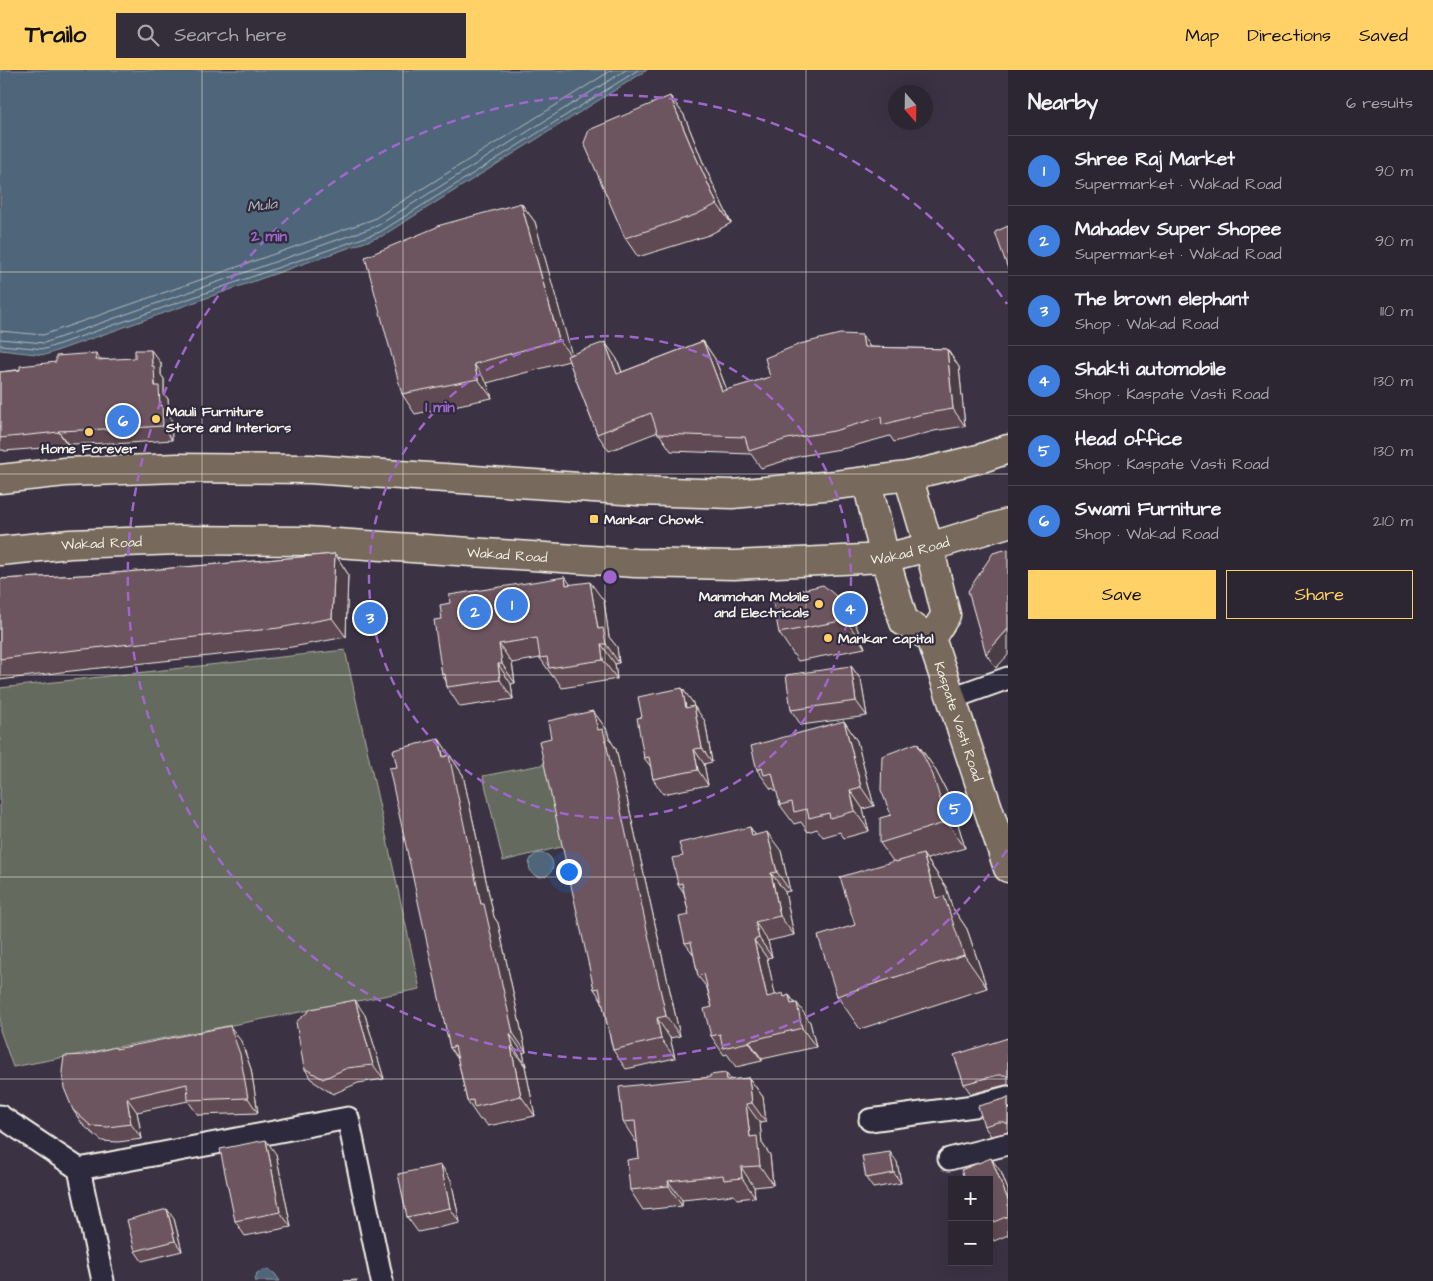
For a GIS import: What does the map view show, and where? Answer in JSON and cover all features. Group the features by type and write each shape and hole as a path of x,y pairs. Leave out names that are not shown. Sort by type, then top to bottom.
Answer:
{"main road":[{"path":"0,479 65,472 178,468 310,469 638,491 732,494 802,489 908,476 982,458 1008,449"},
{"path":"867,482 885,558 904,622 932,638 946,615 929,547 908,476"},
{"name":"Wakad Road","path":"0,551 70,544 189,540 307,542 643,563 734,566 885,558 929,547 1008,522"},
{"name":"Kaspate Vasti Road","path":"932,638 1003,836 1008,868"}],"street":[{"path":"952,698 1008,678"},
{"path":"870,1120 974,1106 1008,1097"},
{"path":"0,1116 79,1169 103,1281"},
{"path":"79,1169 348,1118 382,1281"},
{"path":"950,1159 1008,1144"}],"green space":[{"path":"345,650 420,989 13,1067 0,1030 0,688"},
{"path":"546,764 565,846 503,861 483,776"}],"water":[{"name":"Mula","path":"0,70 647,70 382,236 45,355 0,350"},
{"path":"541,853 549,857 553,865 549,873 541,877 533,873 529,865 533,857"},
{"path":"269,1269 280,1281 255,1281 257,1273"}],"building":[{"path":"670,96 717,204 695,215 625,238 584,143 589,130"},
{"path":"521,203 559,340 474,364 478,379 402,394 365,257 437,226"},
{"path":"1008,226 1008,269 995,232"},
{"path":"840,334 862,335 864,347 947,349 953,409 922,414 882,425 881,417 834,431 787,439 749,451 745,437 658,434 651,413 597,434 567,356 605,342 617,374 703,341 722,391 770,377 765,358 800,344"},
{"path":"135,350 151,350 155,386 159,386 160,406 162,405 163,426 58,431 0,438 0,372 20,370 20,366 56,362 56,356 96,353 96,360 135,358"},
{"path":"1008,549 1008,629 986,654 968,591 993,553"},
{"path":"335,554 332,618 279,628 0,659 0,579 103,574"},
{"path":"565,577 566,585 590,582 598,629 603,628 606,644 601,644 603,660 549,668 547,657 540,658 537,638 499,644 502,664 498,664 500,680 447,687 445,674 442,675 434,620 442,619 440,605 450,603 449,595"},
{"path":"823,585 836,596 846,620 779,633 772,597"},
{"path":"851,666 856,701 791,710 786,675"},
{"path":"682,688 686,708 694,706 702,748 694,749 698,770 653,779 649,757 644,758 637,718 642,717 638,697"},
{"path":"593,711 598,730 603,729 666,1016 657,1018 661,1039 613,1050 599,988 594,989 539,741 551,738 548,721"},
{"path":"844,721 861,787 850,790 855,811 830,818 829,813 809,818 807,809 794,812 792,802 780,805 772,773 764,775 762,768 757,770 751,746"},
{"path":"439,739 443,757 449,755 481,904 484,904 513,1033 510,1034 513,1046 511,1047 521,1096 474,1107 473,1100 467,1101 455,1046 450,1048 389,768 397,767 393,750"},
{"path":"917,743 933,775 947,822 880,843 880,818 891,815 881,790 882,756"},
{"path":"750,827 752,836 767,832 777,872 771,873 780,916 755,922 759,938 754,940 767,997 783,993 784,997 789,995 791,1004 797,1003 802,1028 723,1048 720,1034 711,1036 704,1009 712,1007 704,974 698,976 691,942 685,943 679,917 689,915 682,883 678,884 672,858 683,856 679,843"},
{"path":"923,854 936,898 944,896 964,955 837,996 818,936 855,925 840,877"},
{"path":"355,1000 373,1065 347,1068 323,1079 304,1068 296,1022 311,1009"},
{"path":"230,1026 240,1054 248,1098 188,1100 187,1084 127,1098 131,1124 108,1127 91,1126 73,1110 64,1088 62,1072 64,1056 85,1055 115,1047 116,1049"},
{"path":"1008,1038 1008,1077 998,1075 964,1084 954,1055"},
{"path":"726,1073 727,1080 749,1078 752,1103 746,1104 750,1137 757,1136 760,1166 741,1167 742,1178 724,1180 723,1175 668,1181 669,1186 630,1190 627,1160 639,1158 635,1121 623,1122 619,1087 710,1077 710,1075"},
{"path":"1008,1097 1008,1124 998,1122 984,1126 978,1106"},
{"path":"266,1140 280,1212 235,1221 220,1149"},
{"path":"890,1152 894,1173 866,1178 862,1156"},
{"path":"991,1158 1008,1200 1008,1216 993,1222 993,1176 963,1176 961,1170"},
{"path":"441,1165 450,1208 407,1217 398,1174"},
{"path":"167,1209 175,1241 135,1251 127,1220"}],"place":[{"name":"Mauli Furniture Store and Interiors","path":"156,419"},
{"name":"Swami Furniture","path":"123,421"},
{"name":"Home Forever","path":"89,432"},
{"name":"Mankar Chowk","path":"594,519"},
{"name":"Manmohan Mobile and Electricals","path":"819,604"},
{"name":"Shree Raj Market","path":"512,605"},
{"name":"Shakti automobile","path":"850,609"},
{"name":"Mahadev Super Shopee","path":"475,612"},
{"name":"The brown elephant","path":"370,618"},
{"name":"Mankar capital","path":"828,638"},
{"name":"Head office","path":"955,809"}]}
